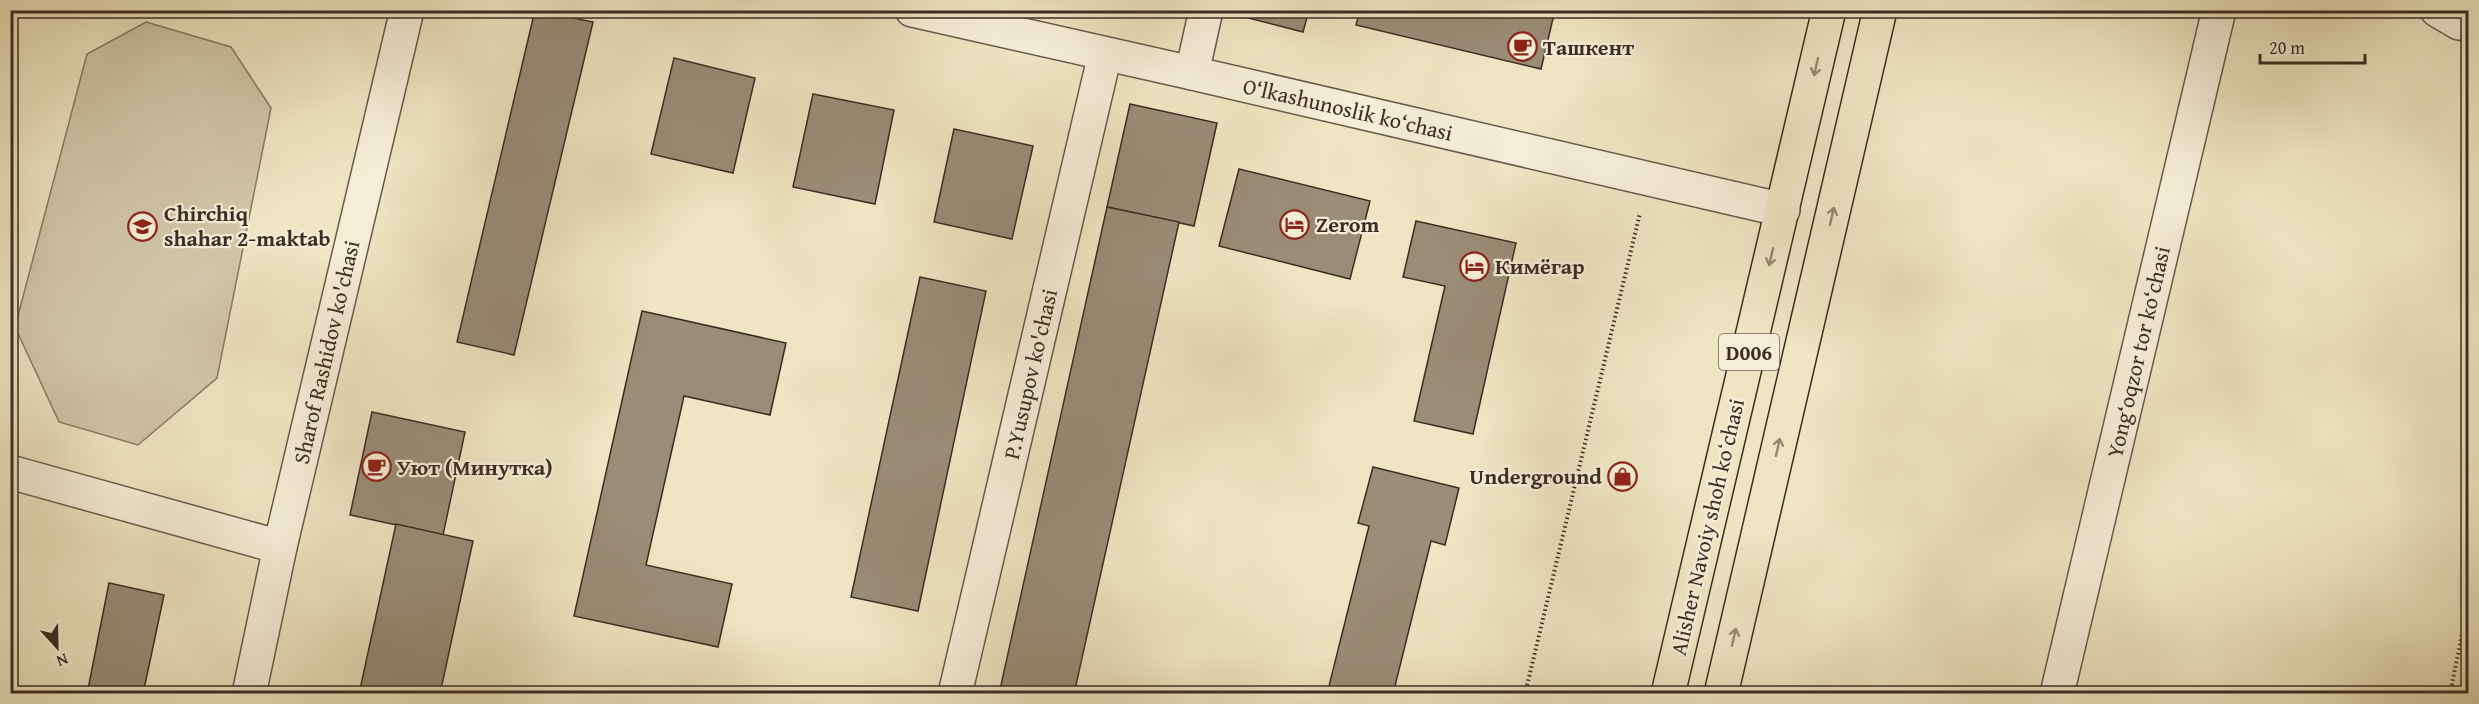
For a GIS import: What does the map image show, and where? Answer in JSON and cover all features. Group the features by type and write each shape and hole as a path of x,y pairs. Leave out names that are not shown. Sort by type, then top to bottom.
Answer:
{"main road":[{"name":"Alisher Navoiy shoh koʻchasi","path":"1668,693 1829,10"},
{"name":"D006","path":"1721,693 1880,10"}],"street":[{"name":"Sharof Rashidov ko'chasi","path":"249,693 280,547 407,10"},
{"name":"O‘lkashunoslik ko‘chasi","path":"912,10 1783,210"},
{"path":"1192,73 1206,10"},
{"name":"Yong‘oqzor tor ko‘chasi","path":"2057,693 2219,10"},
{"name":"P.Yusupov ko'chasi","path":"955,693 1105,54"},
{"path":"10,472 280,547"}],"path":[{"path":"1525,693 1648,180"},
{"path":"2450,693 2469,605"}],"shaded area":[{"name":"Chirchiq shahar 2-maktab","path":"146,22 231,47 271,108 217,378 138,445 59,422 15,327 87,54"}],"building":[{"path":"535,10 593,22 514,355 457,342"},
{"path":"1217,10 1309,10 1303,32"},
{"path":"1360,10 1555,10 1541,69 1356,25"},
{"path":"674,58 755,78 733,173 651,154"},
{"path":"813,94 894,110 875,204 793,187"},
{"path":"1130,104 1217,123 1194,226 1107,207"},
{"path":"954,129 1033,146 1012,239 934,222"},
{"name":"Zerom","path":"1239,169 1370,201 1350,279 1219,246"},
{"path":"1107,207 1179,222 1074,694 999,694"},
{"path":"1416,221 1516,243 1473,434 1414,421 1445,286 1403,277"},
{"path":"920,277 986,291 918,611 851,597"},
{"path":"642,311 786,343 770,415 684,396 646,565 732,584 718,647 574,616"},
{"path":"372,412 465,432 443,535 350,515"},
{"path":"1373,467 1459,488 1445,545 1431,541 1393,694 1327,694 1369,526 1358,523"},
{"path":"396,524 473,541 440,694 359,694"},
{"path":"109,583 164,595 143,694 87,694"}],"place":[{"name":"Ташкент","path":"1522,47"},
{"name":"Zerom","path":"1295,224"},
{"name":"Chirchiq shahar 2-maktab","path":"143,226"},
{"name":"Кимёгар","path":"1474,266"},
{"name":"Уют (Минутка)","path":"376,467"},
{"name":"Underground","path":"1623,476"}]}
